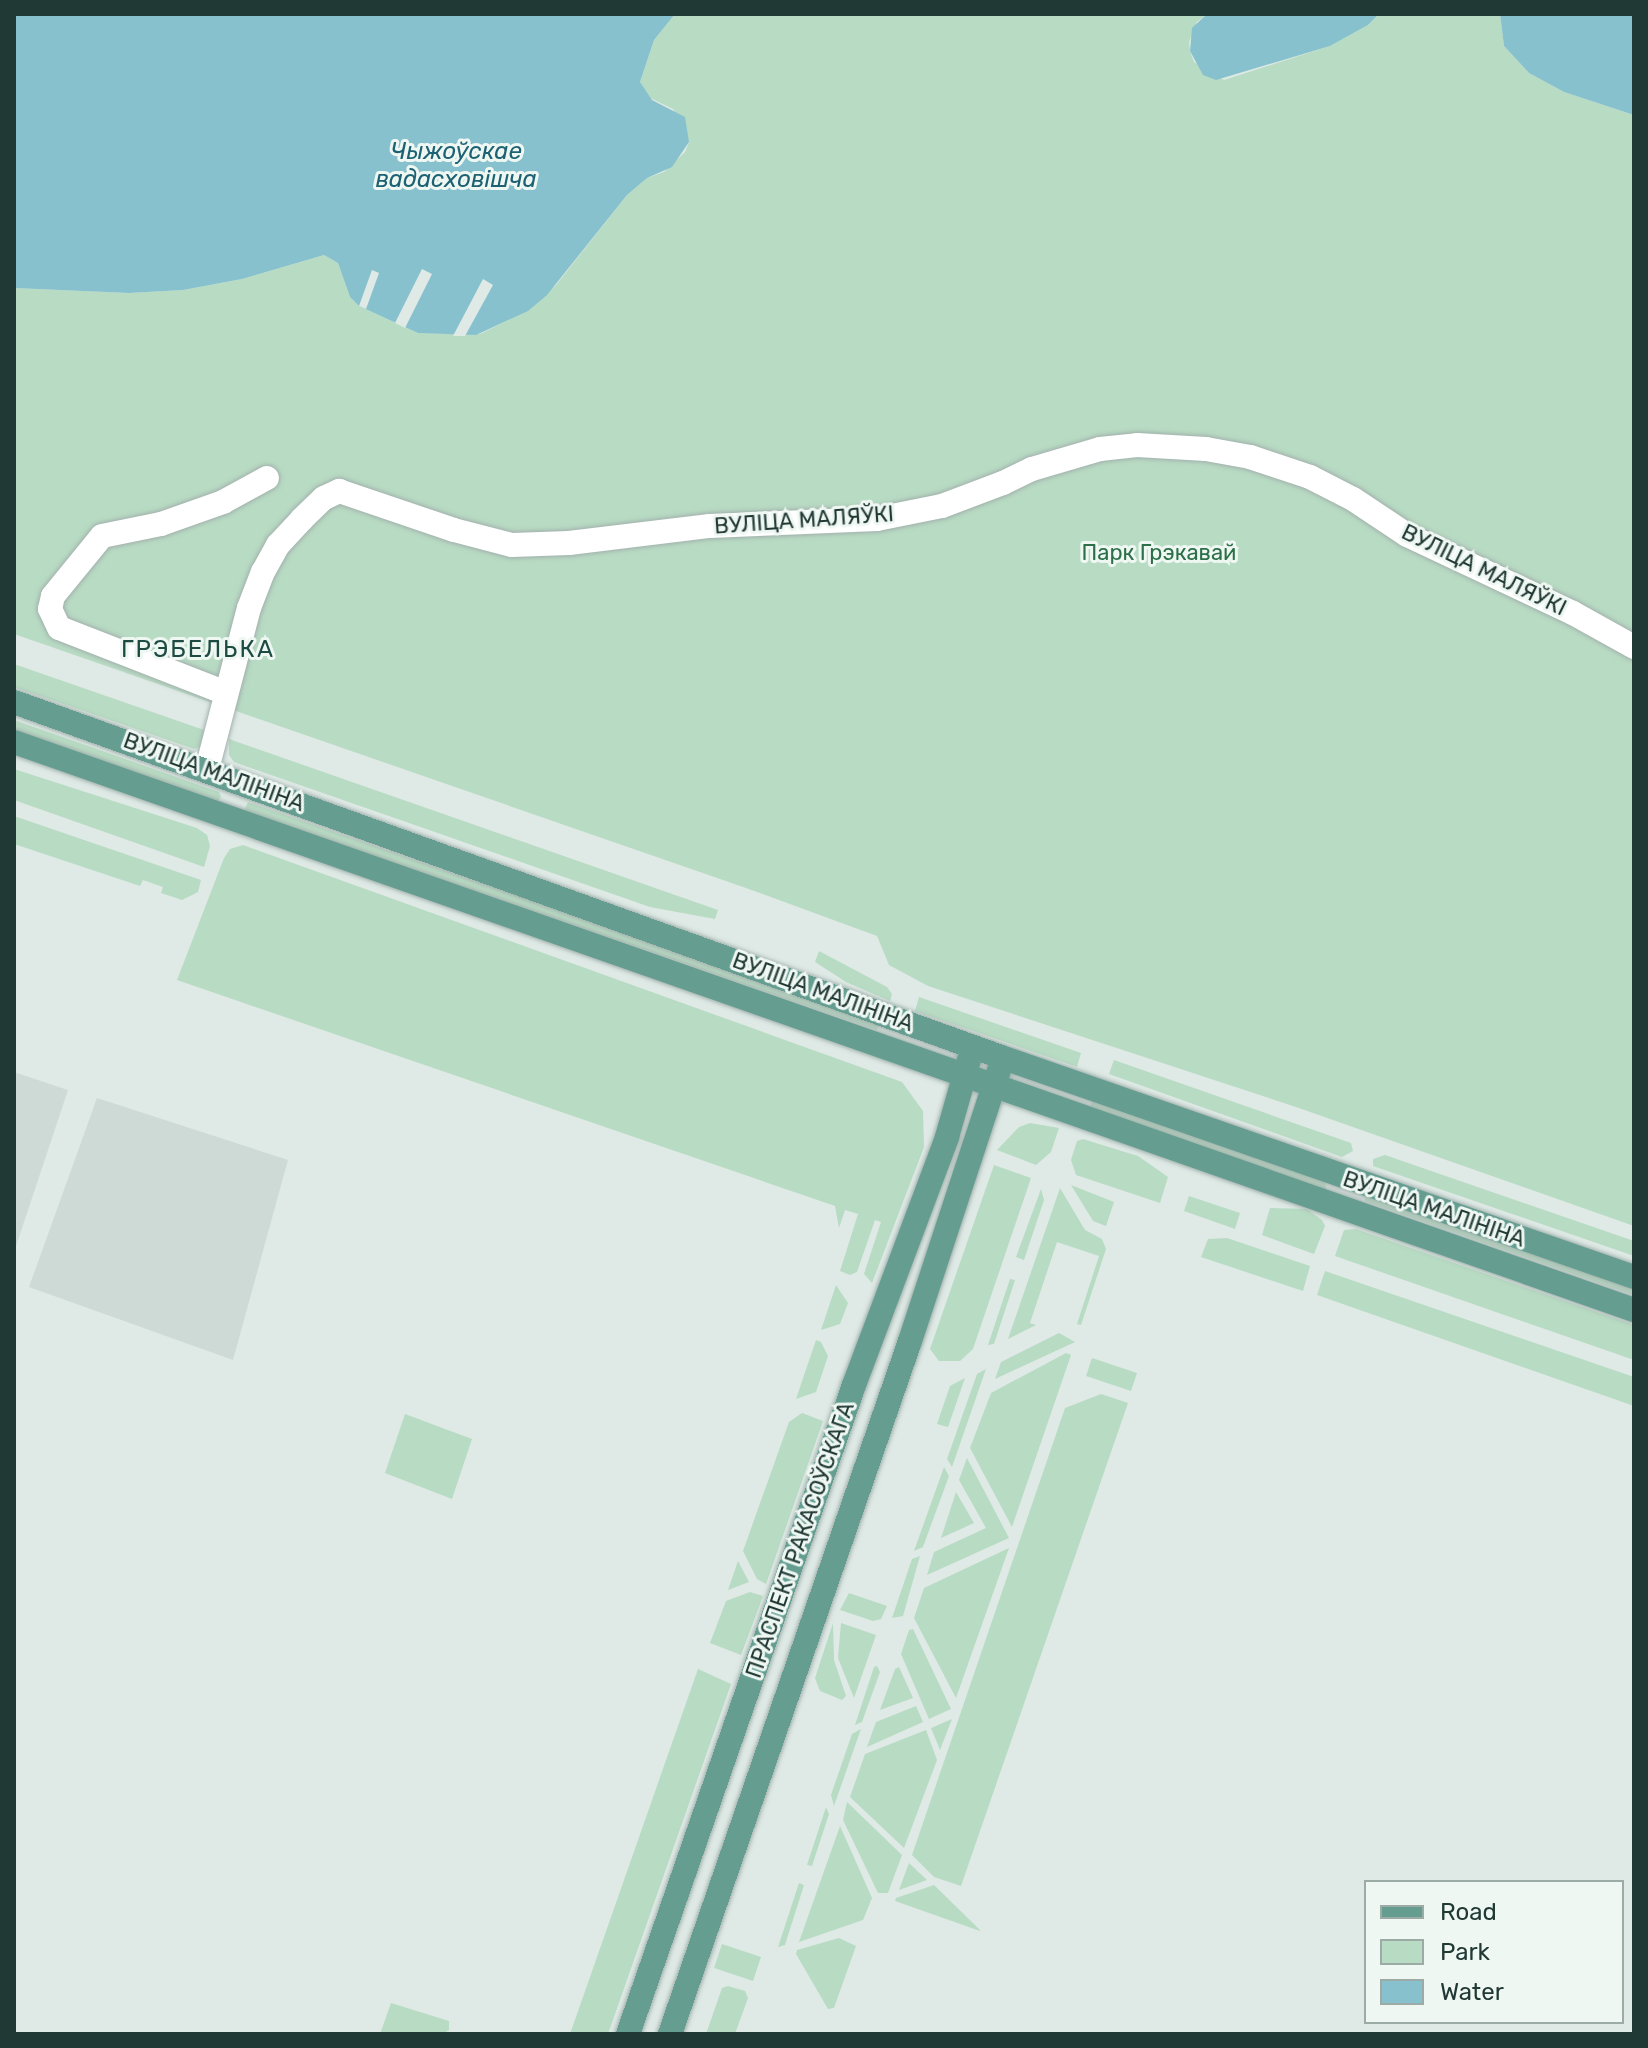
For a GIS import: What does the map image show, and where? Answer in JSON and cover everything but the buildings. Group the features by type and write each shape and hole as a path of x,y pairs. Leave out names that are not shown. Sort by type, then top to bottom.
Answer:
{"main road":[{"name":"ВУЛІЦА МАЛІНІНА","path":"14,702 973,1047 1634,1277"},
{"name":"ВУЛІЦА МАЛІНІНА","path":"14,742 1634,1310"},
{"path":"228,815 239,782"},
{"name":"ПРАСПЕКТ РАКАСОЎСКАГА","path":"628,2034 854,1385 947,1137 973,1047"},
{"name":"ПРАСПЕКТ РАКАСОЎСКАГА","path":"670,2034 910,1341 1004,1058"}],"street":[{"name":"ВУЛІЦА МАЛЯЎКІ","path":"207,769 226,693 263,572 278,545 302,519 324,498 339,491 454,530 512,545 569,543 710,526 877,519 942,506 1062,459 1100,449 1137,445 1206,449 1250,457 1310,477 1353,499 1407,535 1573,613 1634,647"},
{"path":"226,693 59,628 50,609 53,596 102,536 161,524 198,511 267,478"}],"shaded area":[{"path":"14,1072 68,1090 14,1252"},
{"path":"97,1098 288,1160 233,1360 29,1287"}],"green space":[{"name":"Парк Грэкавай","path":"675,14 1207,14 1197,22 1189,42 1190,51 1194,62 1224,80 1330,46 1368,25 1379,14 1500,14 1504,46 1529,73 1564,92 1634,115 1634,1226 1296,1107 928,986 889,965 877,936 14,634 14,288 129,293 183,290 242,279 324,255 338,263 350,297 359,306 418,333 480,334 527,311 556,285 627,195 647,178 664,172 685,152 689,142 673,109 646,96 640,82 654,40"},
{"path":"14,664 207,731 202,746 194,749 14,687"},
{"path":"14,720 219,792 221,797 218,801 14,730"},
{"path":"229,739 718,910 715,919 650,907 234,762 229,755"},
{"path":"14,769 197,828 207,835 210,846 204,867 14,800"},
{"path":"248,802 880,1022 877,1030 244,811"},
{"path":"14,816 201,880 198,892 182,900 161,893 163,887 143,880 140,886 14,844"},
{"path":"243,845 902,1082 923,1111 924,1147 872,1283 864,1274 881,1222 875,1220 857,1272 850,1275 840,1271 858,1214 845,1210 839,1228 835,1206 177,980 224,858 230,849"},
{"path":"819,951 887,987 892,994 890,1001 846,982 815,962"},
{"path":"919,997 1081,1053 1077,1067 915,1011"},
{"path":"1114,1060 1351,1143 1353,1151 1342,1157 1109,1074"},
{"path":"1092,1101 1325,1181 1326,1189 1320,1190 1089,1112"},
{"path":"1030,1123 1059,1128 1051,1152 1036,1165 997,1150 1019,1127"},
{"path":"1083,1139 1138,1156 1168,1177 1160,1203 1076,1175 1071,1160 1077,1141"},
{"path":"1385,1155 1634,1241 1634,1256 1373,1166 1373,1159"},
{"path":"994,1165 1031,1178 973,1349 960,1361 939,1361 930,1349"},
{"path":"1071,1185 1114,1202 1106,1226 1093,1221"},
{"path":"1060,1188 1085,1230 1102,1239 1106,1249 1081,1325 1077,1324 1099,1256 1057,1242 1030,1323 1036,1325 1008,1339"},
{"path":"1041,1189 1044,1200 1024,1260 1016,1257"},
{"path":"1365,1194 1634,1286 1634,1295 1365,1201"},
{"path":"1189,1196 1240,1213 1235,1229 1184,1211"},
{"path":"1270,1208 1307,1209 1322,1220 1325,1226 1314,1254 1262,1235"},
{"path":"1356,1229 1634,1325 1634,1360 1335,1256 1344,1230"},
{"path":"1227,1238 1310,1266 1303,1291 1201,1257 1208,1239"},
{"path":"1325,1271 1634,1377 1634,1406 1317,1295"},
{"path":"1010,1279 1015,1280 994,1344 988,1345"},
{"path":"836,1285 848,1303 840,1324 821,1330"},
{"path":"1059,1333 1075,1342 995,1379 1001,1362"},
{"path":"816,1340 821,1342 828,1356 816,1392 796,1399"},
{"path":"1066,1353 1071,1355 1012,1527 970,1448 991,1393"},
{"path":"1092,1358 1137,1373 1131,1391 1086,1376"},
{"path":"986,1369 952,1467 947,1459 977,1374"},
{"path":"965,1378 948,1427 937,1424 950,1386"},
{"path":"1101,1394 1128,1403 961,1886 934,1877 912,1855 1065,1408"},
{"path":"802,1413 823,1421 766,1584 757,1579 743,1551 789,1422"},
{"path":"405,1414 472,1439 452,1499 385,1473"},
{"path":"967,1458 1009,1538 927,1575 934,1552 986,1528 959,1480"},
{"path":"944,1467 949,1476 923,1547 914,1551"},
{"path":"956,1492 974,1523 941,1538"},
{"path":"1009,1548 956,1698 914,1618 924,1588"},
{"path":"920,1556 903,1616 892,1618 912,1559"},
{"path":"738,1561 749,1582 728,1590"},
{"path":"750,1592 763,1596 741,1655 710,1643 726,1601"},
{"path":"849,1593 887,1606 881,1619 873,1621 840,1610"},
{"path":"833,1623 834,1660 846,1696 842,1700 820,1691 815,1678"},
{"path":"841,1623 876,1635 854,1698 838,1658"},
{"path":"913,1629 951,1709 929,1719 901,1654 909,1630"},
{"path":"877,1666 880,1672 862,1722 855,1725 874,1667"},
{"path":"899,1667 913,1698 880,1710 895,1669"},
{"path":"698,1669 731,1684 608,2034 570,2034"},
{"path":"916,1706 923,1722 867,1747 876,1722"},
{"path":"952,1719 940,1750 931,1728"},
{"path":"861,1729 834,1806 831,1795 852,1734"},
{"path":"926,1730 937,1760 904,1848 850,1797 865,1754"},
{"path":"847,1802 902,1855 888,1893 878,1893 843,1820"},
{"path":"826,1807 829,1814 812,1866 807,1865"},
{"path":"840,1826 872,1898 863,1920 799,1942"},
{"path":"909,1863 927,1880 899,1890"},
{"path":"799,1883 804,1885 785,1945 778,1947"},
{"path":"934,1885 980,1930 980,1931 895,1901"},
{"path":"839,1938 856,1946 834,2008 828,2009 796,1954 797,1950"},
{"path":"722,1944 761,1957 753,1981 714,1968"},
{"path":"728,1986 745,1991 748,1998 735,2034 706,2034 722,1988"},
{"path":"391,2003 449,2021 449,2030 442,2034 380,2034"}],"water":[{"name":"Чыжоўскае вадасховішча","path":"14,14 675,14 654,40 640,82 652,100 685,117 689,142 672,167 647,178 627,195 547,295 528,311 476,335 418,333 359,306 350,297 338,263 324,255 242,279 183,290 129,293 14,288"},
{"path":"1207,14 1379,14 1368,25 1330,46 1216,80 1203,75 1190,51 1192,28"},
{"path":"1500,14 1634,14 1634,115 1564,92 1529,73 1504,46"}],"pier":[{"path":"422,269 432,274 405,328 395,323"},
{"path":"372,270 379,273 366,309 359,306"},
{"path":"483,279 493,285 465,336 453,336"}],"district":[{"name":"ГРЭБЕЛЬКА","path":"198,650"}]}
